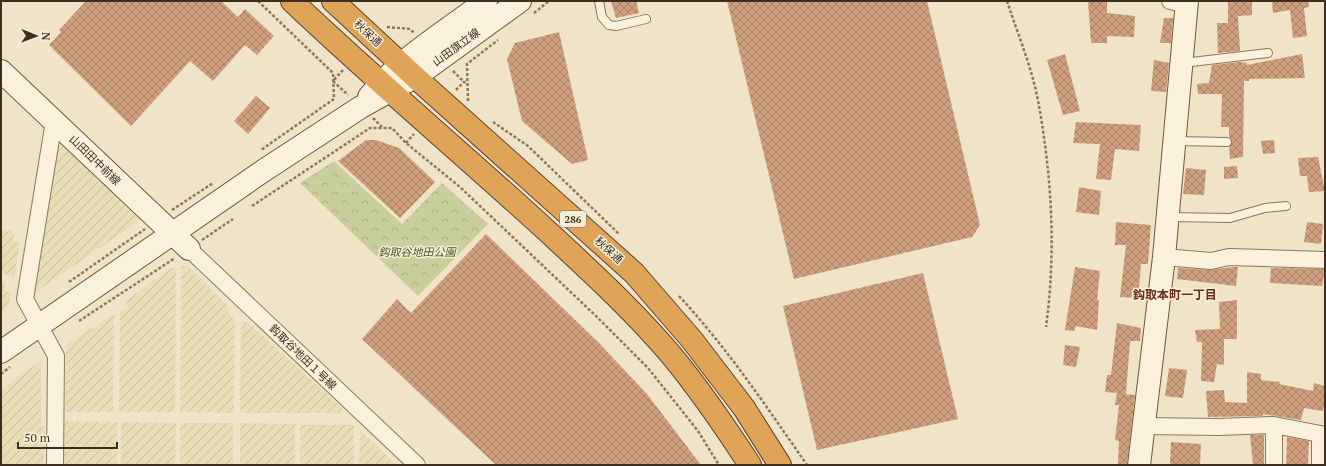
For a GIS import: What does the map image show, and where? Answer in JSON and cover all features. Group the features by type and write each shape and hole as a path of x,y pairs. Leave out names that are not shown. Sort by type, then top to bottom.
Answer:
{"highway":[{"name":"286","path":"292,1 354,59 386,86 611,290 672,356 723,423 750,465"},
{"name":"秋保通","path":"333,1 408,71 634,273 692,340 744,408 780,465"}],"street":[{"name":"山田旗立線","path":"408,71 486,1"},
{"path":"1139,465 1164,258 1182,63 1181,2"},
{"name":"山田旗立線","path":"7,359 39,326 263,171 361,106 408,71 524,9"},
{"name":"山田田中前線","path":"1,72 188,249"},
{"path":"54,121 25,299 56,356 55,465"},
{"name":"鈎取谷地田１号線","path":"188,249 417,465"},
{"path":"1164,258 1211,261 1229,256 1325,260"},
{"path":"1144,426 1218,427 1274,425 1322,435 1320,465"},
{"path":"1274,425 1274,465"}],"lane":[{"path":"599,1 602,17 609,25 616,26 646,19"},
{"path":"1182,63 1268,53"},
{"path":"1174,141 1227,142"},
{"path":"1167,217 1230,218 1265,208 1286,206"}],"path":[{"path":"258,1 333,74 334,99 261,150"},
{"path":"524,9 549,1"},
{"path":"1007,1 1039,105 1048,179 1052,250 1050,296 1046,327"},
{"path":"381,31 385,26 388,28 410,29"},
{"path":"468,104 467,64 503,36"},
{"path":"333,81 348,65"},
{"path":"452,70 464,82 468,82"},
{"path":"333,81 383,128"},
{"path":"454,92 464,82"},
{"path":"492,121 528,146 622,238"},
{"path":"252,206 370,128 392,128 406,142 466,193 597,317 648,368 698,430 719,465"},
{"path":"406,142 418,130"},
{"path":"170,212 218,179"},
{"path":"76,323 232,219"},
{"path":"68,283 147,228"},
{"path":"676,293 706,325 750,381 806,465"},
{"path":"1,374 7,359"}],"shaded area":[{"path":"57,138 142,215 136,223 33,294"},
{"path":"1,230 15,232 13,241 20,243 14,277 1,274"},
{"path":"181,266 188,266 228,306 228,313 235,320 234,413 180,412"},
{"path":"171,268 176,268 175,412 119,412 120,312 128,309 126,301"},
{"path":"1,281 5,282 4,290 11,292 9,306 1,311"},
{"path":"114,314 113,412 65,412 66,345"},
{"path":"241,321 246,321 343,409 342,413 240,413"},
{"path":"41,361 41,426 44,426 44,465 1,465 1,389"},
{"path":"62,421 117,422 117,465 62,465"},
{"path":"121,422 176,423 175,465 121,465"},
{"path":"180,423 233,423 233,465 180,465"},
{"path":"240,423 295,424 295,465 240,465"},
{"path":"300,425 354,425 354,465 300,465"},
{"path":"360,430 396,465 359,465"}],"green space":[{"name":"鈎取谷地田公園","path":"334,161 402,224 442,183 488,224 418,296 300,183"}],"building":[{"path":"86,1 221,1 238,17 245,9 274,36 257,55 245,45 213,81 190,61 131,126 49,45 61,32 59,30"},
{"path":"611,1 636,1 639,13 616,18"},
{"path":"727,1 927,1 980,225 972,237 794,279"},
{"path":"1088,1 1107,1 1107,13 1135,16 1134,37 1107,36 1107,43 1091,43"},
{"path":"1228,1 1252,1 1252,15 1238,16 1240,51 1218,53 1217,23 1228,23"},
{"path":"1272,1 1308,1 1309,7 1304,8 1307,36 1293,38 1290,10 1273,13"},
{"path":"1164,18 1173,18 1171,43 1160,43"},
{"path":"559,32 588,160 572,164 522,121 507,59 515,43"},
{"path":"1065,54 1080,111 1063,115 1047,60"},
{"path":"1302,54 1305,78 1249,79 1249,81 1244,81 1243,157 1230,159 1229,147 1232,142 1229,137 1229,127 1221,127 1222,94 1198,94 1197,84 1209,83 1212,65 1240,62 1247,63 1247,65"},
{"path":"1154,60 1169,63 1166,92 1151,91"},
{"path":"256,96 270,108 248,134 234,121"},
{"path":"1076,122 1141,125 1139,151 1115,149 1111,180 1096,179 1100,144 1073,143"},
{"path":"366,140 376,140 399,148 435,182 400,218 338,161"},
{"path":"1274,140 1275,153 1263,154 1261,141"},
{"path":"1318,157 1325,191 1309,192 1307,176 1300,176 1298,158"},
{"path":"1237,166 1238,178 1224,179 1224,167"},
{"path":"1186,168 1206,170 1204,195 1183,194"},
{"path":"1079,187 1101,191 1099,215 1076,212"},
{"path":"1116,222 1151,225 1148,264 1141,264 1138,298 1120,297 1126,245 1115,245"},
{"path":"1307,222 1323,224 1321,244 1304,242"},
{"path":"486,234 598,342 647,394 701,465 496,465 362,339 397,299 411,313"},
{"path":"1075,267 1100,271 1097,300 1099,300 1097,330 1076,326 1074,331 1065,330"},
{"path":"1238,267 1236,286 1177,279 1178,268 1210,270"},
{"path":"1271,268 1325,269 1322,286 1270,283"},
{"path":"923,273 958,419 817,450 783,306"},
{"path":"1237,300 1237,339 1224,339 1224,365 1217,364 1214,382 1201,381 1202,342 1197,342 1195,330 1220,329 1219,302"},
{"path":"1117,323 1141,328 1140,341 1130,341 1126,394 1123,394 1135,395 1127,464 1118,464 1119,441 1115,440 1119,405 1115,405 1117,393 1105,392 1107,375 1111,375"},
{"path":"1065,345 1080,347 1076,367 1063,365"},
{"path":"1169,368 1187,370 1183,398 1165,396"},
{"path":"1247,372 1261,374 1261,380 1280,382 1279,384 1313,391 1314,383 1325,386 1325,403 1323,411 1304,408 1301,420 1263,414 1263,416 1208,417 1206,391 1224,390 1225,402 1247,403"},
{"path":"1250,435 1264,435 1264,465 1253,465"},
{"path":"1287,437 1309,441 1308,465 1286,465"},
{"path":"1171,442 1201,444 1200,465 1170,465"}],"district":[{"name":"鈎取本町一丁目","path":"1175,294"}]}
